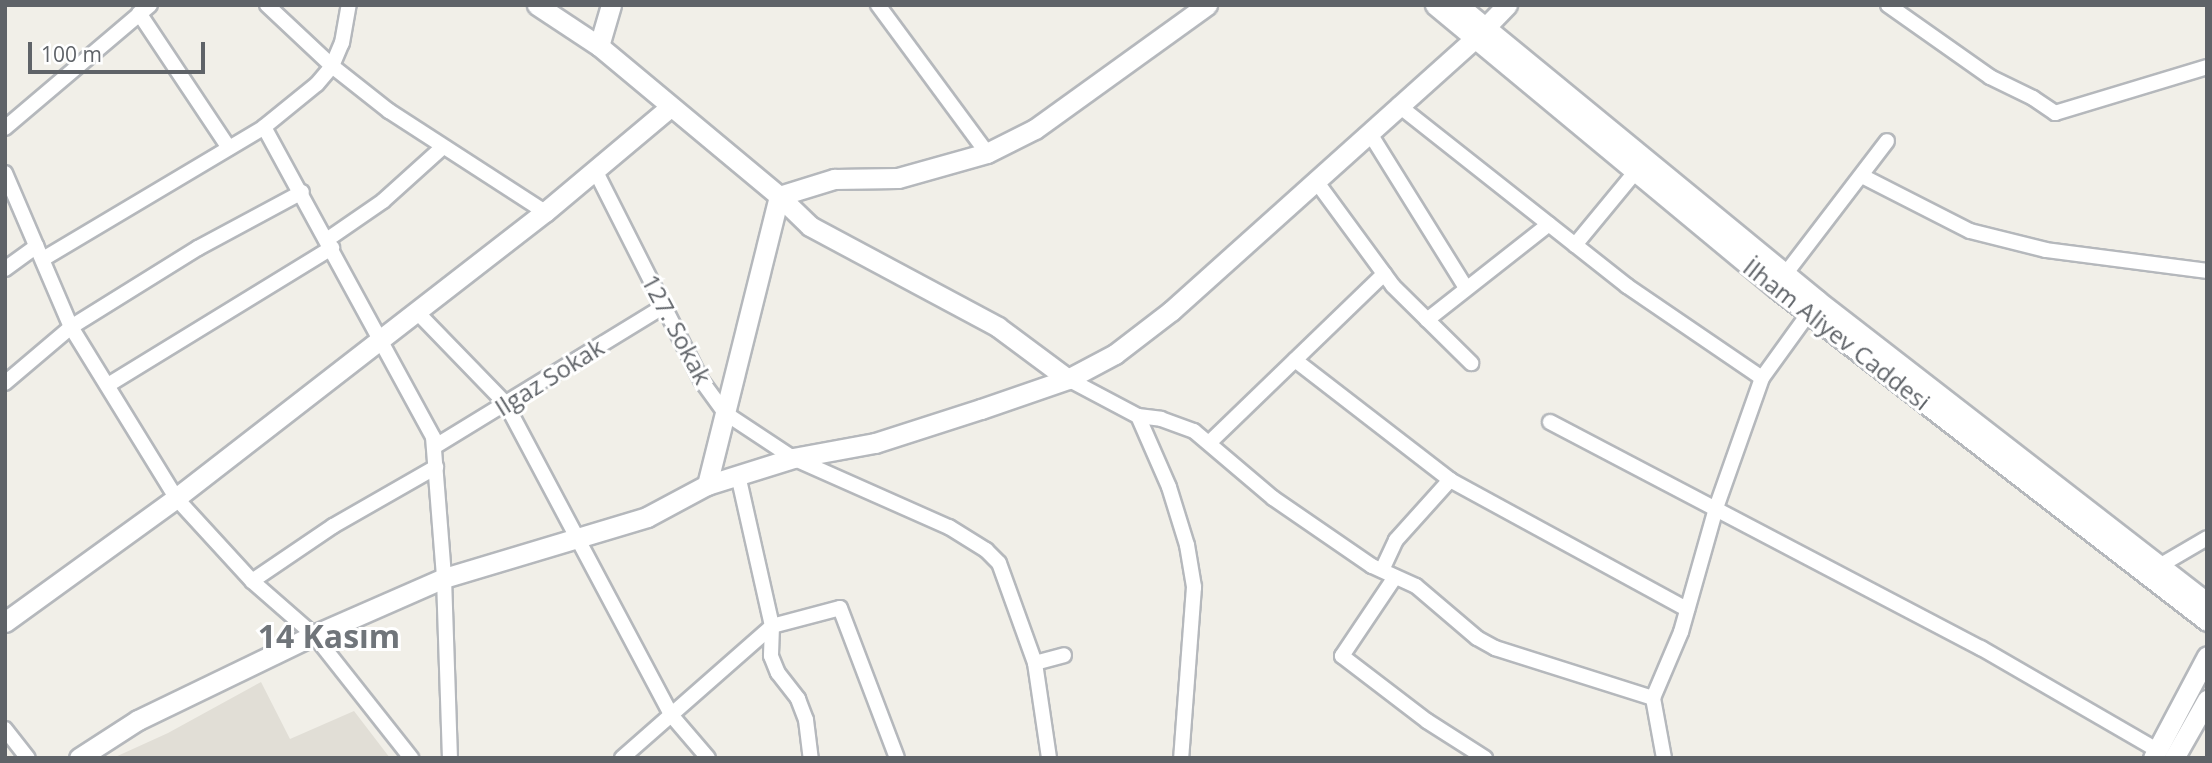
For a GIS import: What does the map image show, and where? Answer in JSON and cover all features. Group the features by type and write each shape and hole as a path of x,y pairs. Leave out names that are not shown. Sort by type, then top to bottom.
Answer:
{"main road":[{"path":"537,5 599,46 779,196 810,226 998,327 1068,379"},
{"path":"599,46 611,5"},
{"path":"779,196 834,179 898,178 987,153 1035,129 1208,5"},
{"path":"1435,5 1480,33"},
{"path":"1458,5 1480,33"},
{"path":"79,758 138,720 314,635 444,578 647,516 707,485 738,475 793,458 874,443 1068,379 1115,354 1171,311 1480,33 1507,5"},
{"name":"İlham Aliyev Caddesi","path":"1480,33 1636,171 1813,307 2207,621"},
{"name":"İlham Aliyev Caddesi","path":"1480,33 1780,281"},
{"path":"5,622 176,498 545,212 670,107"},
{"path":"707,485 779,196"},
{"name":"İlham Aliyev Caddesi","path":"1813,307 2207,602"},
{"path":"2161,755 2207,656"},
{"path":"2161,755 2207,700"}],"street":[{"path":"267,5 332,66 389,111 545,212"},
{"path":"5,269 40,253 264,127 317,84 332,66 342,43 349,5"},
{"path":"878,5 987,153"},
{"path":"1888,5 1990,77 2033,98 2055,113 2207,67"},
{"path":"5,128 145,9 229,148"},
{"path":"1398,105 1627,286 1762,378"},
{"path":"264,127 330,244 378,340 427,425 434,447 444,578 450,758"},
{"path":"1369,132 1466,288"},
{"path":"1780,281 1887,141"},
{"path":"108,385 330,244 443,147"},
{"name":"127. Sokak","path":"595,170 701,380 725,412 793,458 915,510 986,550 999,563 1035,663 1049,758"},
{"path":"1575,245 1636,171"},
{"path":"5,173 71,327 176,498 252,581 314,635 411,758"},
{"path":"1862,176 1970,231 2046,250 2207,271"},
{"path":"1316,180 1384,274 1471,363"},
{"path":"5,383 71,327 198,248 302,192"},
{"path":"1427,320 1549,224"},
{"path":"1210,442 1384,274"},
{"name":"Ilgaz Sokak","path":"434,447 664,306"},
{"path":"1664,758 1653,698 1687,610 1716,508 1762,378 1813,307"},
{"path":"416,312 506,404 672,716 708,758"},
{"path":"1296,360 1450,480 1687,610"},
{"path":"1068,379 1138,416 1161,419 1194,431 1273,498 1389,573 1416,586 1477,638 1495,648 1653,698"},
{"path":"1138,416 1169,487 1187,545 1194,587 1181,758"},
{"path":"1550,422 1981,648 2161,755"},
{"path":"252,581 333,526 436,467"},
{"path":"738,475 772,626 771,656 778,673 798,699 806,720 811,758"},
{"path":"1450,480 1396,540 1389,573 1342,656 1427,721 1485,758"},
{"path":"2161,565 2207,538"},
{"path":"622,758 772,626 840,608 897,758"},
{"path":"1035,663 1064,655"},
{"path":"5,729 28,758"}],"shaded area":[{"path":"261,682 290,739 354,711 390,758 113,758 168,733"}],"district":[{"name":"14 Kasım","path":"329,636"}]}
